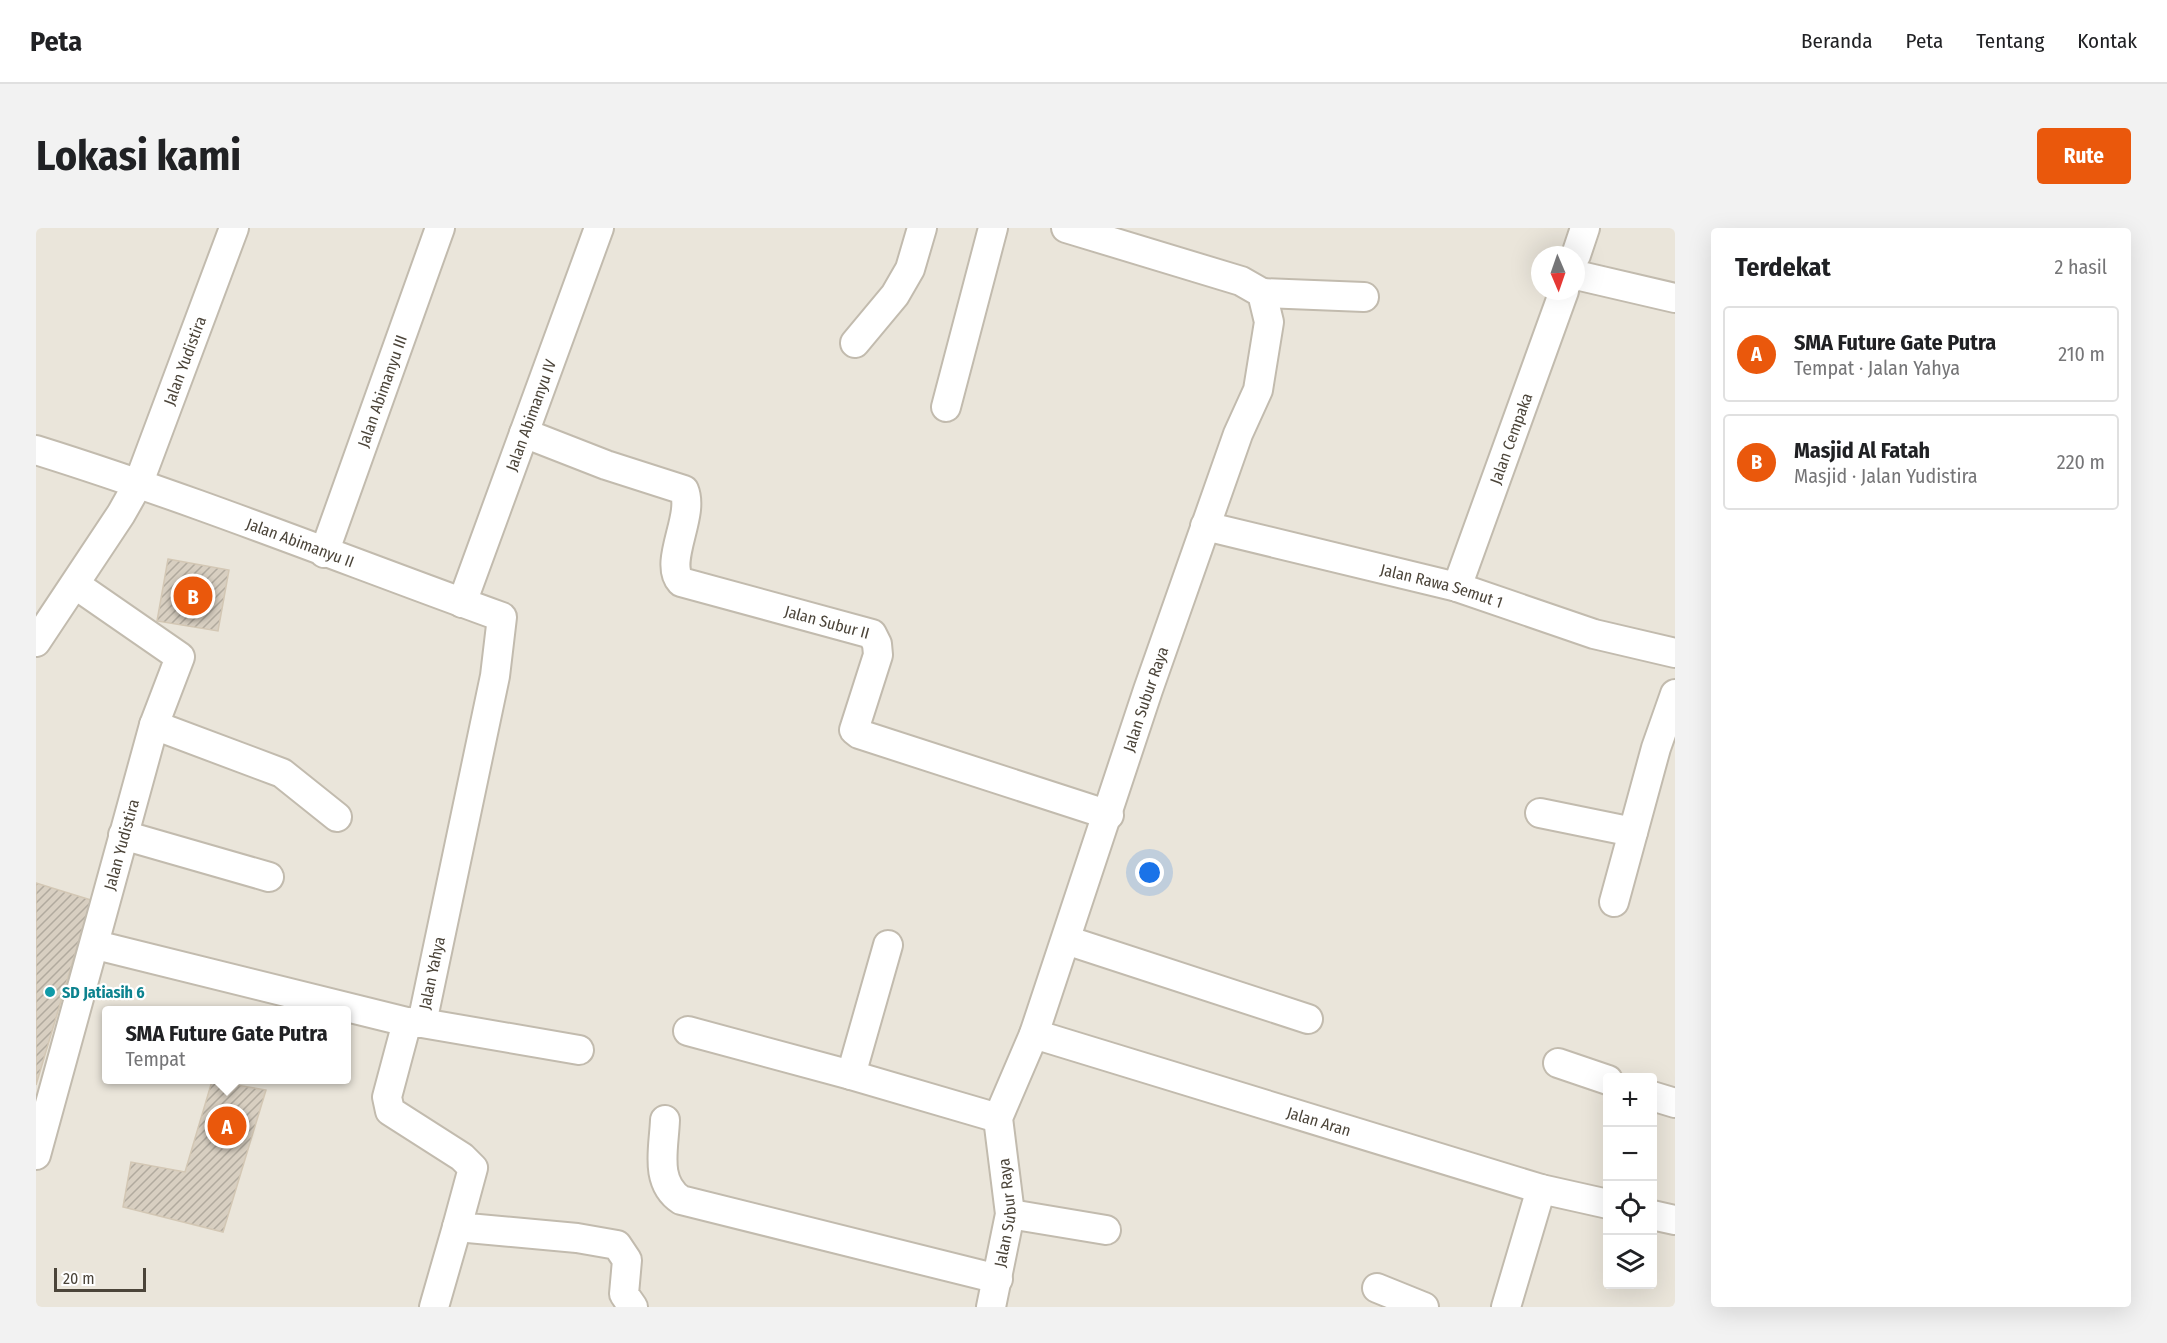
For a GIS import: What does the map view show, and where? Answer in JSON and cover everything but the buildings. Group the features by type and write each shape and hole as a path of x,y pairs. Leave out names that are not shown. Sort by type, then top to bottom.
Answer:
{"street":[{"name":"Jalan Yudistira","path":"36,642 76,585 139,482 234,228"},
{"name":"Jalan Abimanyu III","path":"324,554 440,228"},
{"name":"Jalan Abimanyu IV","path":"462,603 599,228"},
{"path":"855,344 895,295 910,269 922,228"},
{"path":"946,407 993,228"},
{"path":"1066,228 1241,281 1262,293 1364,297"},
{"path":"1579,246 1585,228"},
{"path":"1585,277 1675,298"},
{"name":"Jalan Subur Raya","path":"991,1307 1010,1214 998,1119 1034,1034 1205,526 1238,434 1258,390 1269,322 1262,293"},
{"name":"Jalan Cempaka","path":"1457,587 1561,300"},
{"name":"Jalan Subur II","path":"524,433 606,465 684,490 688,502 675,569 681,582 872,634 877,644 878,656 854,730 859,734 1108,815"},
{"name":"Jalan Abimanyu II","path":"36,450 139,482 324,554 462,603"},
{"name":"Jalan Rawa Semut 1","path":"1205,526 1457,587 1594,634 1675,653"},
{"name":"Jalan Yudistira","path":"36,1155 96,945 123,835 154,725 180,657 76,585"},
{"name":"Jalan Yahya","path":"457,1227 472,1168 462,1157 390,1111 387,1097 414,1023 495,676 502,617 462,603"},
{"path":"1614,902 1656,748 1675,694"},
{"path":"154,725 282,773 337,817"},
{"path":"1540,813 1633,832"},
{"path":"123,835 269,877"},
{"path":"1066,940 1308,1019"},
{"path":"96,945 345,1006"},
{"path":"851,1075 888,945"},
{"path":"351,1008 414,1023 579,1050"},
{"path":"688,1031 851,1075 998,1119"},
{"name":"Jalan Aran","path":"1034,1034 1541,1189 1603,1203"},
{"path":"1558,1063 1603,1078"},
{"path":"1657,1097 1675,1103"},
{"path":"665,1120 663,1177 670,1193 681,1200 998,1280"},
{"path":"1506,1307 1541,1189"},
{"path":"1010,1214 1106,1230"},
{"path":"1657,1216 1675,1220"},
{"path":"434,1307 457,1227 577,1238 617,1245 627,1260 624,1294 633,1307"},
{"path":"1377,1288 1424,1307"}],"shaded area":[{"path":"36,228 1675,228 1675,1307 36,1307"}],"place":[{"name":"Masjid Al Fatah","path":"193,596"},
{"name":"SD Jatiasih 6","path":"50,992"},
{"name":"SMA Future Gate Putra","path":"227,1126"}]}
